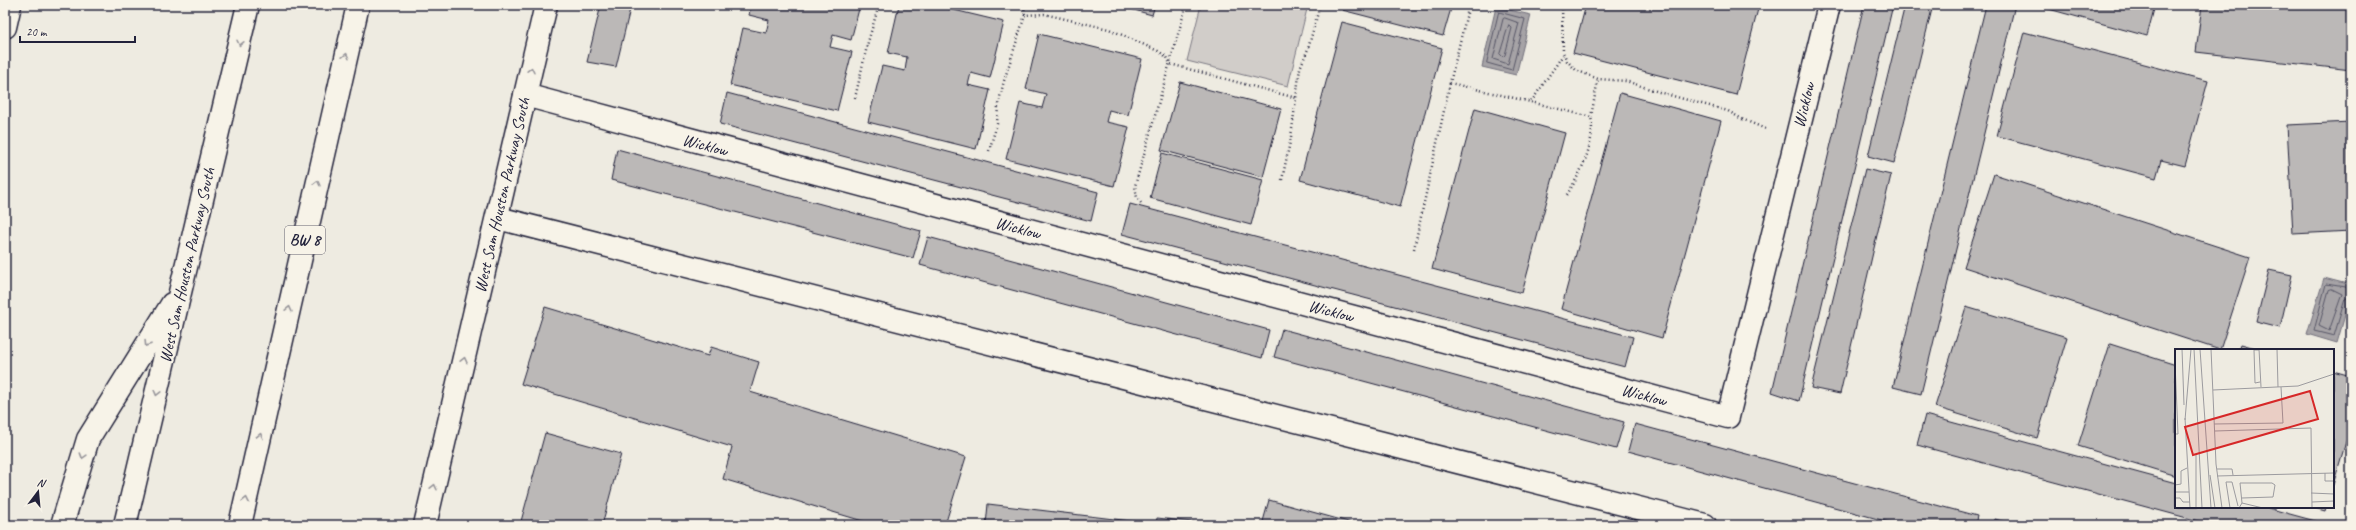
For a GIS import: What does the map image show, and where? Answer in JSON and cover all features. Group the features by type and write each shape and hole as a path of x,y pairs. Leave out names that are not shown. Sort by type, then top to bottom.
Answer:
{"main road":[{"path":"5,27 10,5"},
{"name":"West Sam Houston Parkway South","path":"125,525 183,287 248,5"},
{"name":"BW 8","path":"240,525 358,5"},
{"name":"West Sam Houston Parkway South","path":"425,525 498,218 546,5"},
{"name":"Wicklow","path":"525,95 1728,417 1829,5"},
{"path":"498,218 1705,525"},
{"path":"62,525 88,439 183,287"}],"path":[{"path":"855,98 868,42 879,5"},
{"path":"989,151 997,124 998,105 1004,81 1025,15 1025,5"},
{"path":"1282,180 1291,137 1300,68 1310,43 1320,5"},
{"path":"1414,249 1450,83 1469,5"},
{"path":"1562,5 1564,54 1567,61 1576,70 1598,79 1626,81 1728,111 1742,120 1796,140"},
{"path":"1141,203 1137,198 1135,186 1169,61 1186,6"},
{"path":"1025,15 1044,14 1109,29 1158,51 1167,57 1170,64 1296,98"},
{"path":"1531,102 1564,54"},
{"path":"1566,196 1587,157 1591,117 1598,79"},
{"path":"1450,83 1591,117"}],"shaded area":[{"path":"1201,5 1308,5 1288,86 1187,61"}],"water":[{"path":"1496,7 1531,15 1516,75 1482,67"},
{"path":"2324,278 2351,285 2351,294 2337,343 2307,334"}],"building":[{"path":"601,5 631,5 616,67 587,62"},
{"path":"751,5 860,5 851,40 833,35 830,47 852,52 837,111 730,85 743,28 766,33 769,20 749,15"},
{"path":"899,5 933,5 1004,22 990,78 971,73 968,85 990,90 976,149 868,122 882,66 905,71 907,57 888,53"},
{"path":"1116,5 1155,5 1152,15"},
{"path":"1343,5 1452,5 1443,36 1342,10"},
{"path":"1586,5 1759,5 1736,95 1573,53"},
{"path":"1864,5 1893,5 1799,401 1772,392"},
{"path":"1905,5 1933,5 1894,163 1868,156"},
{"path":"1986,5 2015,5 1921,394 1893,387"},
{"path":"2046,5 2155,5 2147,36 2045,8"},
{"path":"2202,5 2351,5 2351,70 2196,52"},
{"path":"1342,22 1442,48 1400,207 1300,180"},
{"path":"2024,32 2208,81 2185,166 2161,160 2156,178 1997,136"},
{"path":"1039,34 1142,59 1128,115 1109,110 1106,122 1129,127 1114,186 1006,159 1020,103 1042,108 1046,94 1026,89"},
{"path":"1180,82 1281,109 1263,177 1161,150"},
{"path":"727,93 1098,192 1091,221 720,124"},
{"path":"1620,93 1721,121 1662,338 1561,309"},
{"path":"1475,108 1565,133 1522,293 1432,269"},
{"path":"2351,122 2351,231 2293,234 2287,125"},
{"path":"617,149 921,231 913,258 611,180"},
{"path":"1162,153 1263,180 1251,225 1150,198"},
{"path":"1865,169 1891,175 1840,394 1811,388"},
{"path":"1994,174 2250,257 2220,349 1964,267"},
{"path":"1130,204 1633,337 1625,367 1122,234"},
{"path":"928,237 1269,330 1262,358 920,265"},
{"path":"2269,270 2292,275 2280,328 2256,322"},
{"path":"545,307 708,356 711,347 759,362 750,392 966,457 945,525 876,525 723,479 732,447 521,384"},
{"path":"1966,307 2067,337 2037,438 1935,407"},
{"path":"1282,329 1624,422 1616,449 1274,357"},
{"path":"2110,344 2175,365 2175,476 2078,446"},
{"path":"2241,344 2259,349 2239,349"},
{"path":"2334,371 2351,376 2351,425 2334,482"},
{"path":"1925,415 2175,483 2175,508 2268,508 2330,525 2213,525 1917,445"},
{"path":"1635,424 1977,516 1975,525 1900,525 1628,451"},
{"path":"545,433 621,454 602,525 520,525"},
{"path":"1269,500 1352,523 1351,525 1262,525"},
{"path":"988,504 1156,524 1157,518 1210,524 986,525"},
{"path":"2314,508 2326,508 2325,511"},
{"path":"1995,519 2016,525 1994,525"}]}
